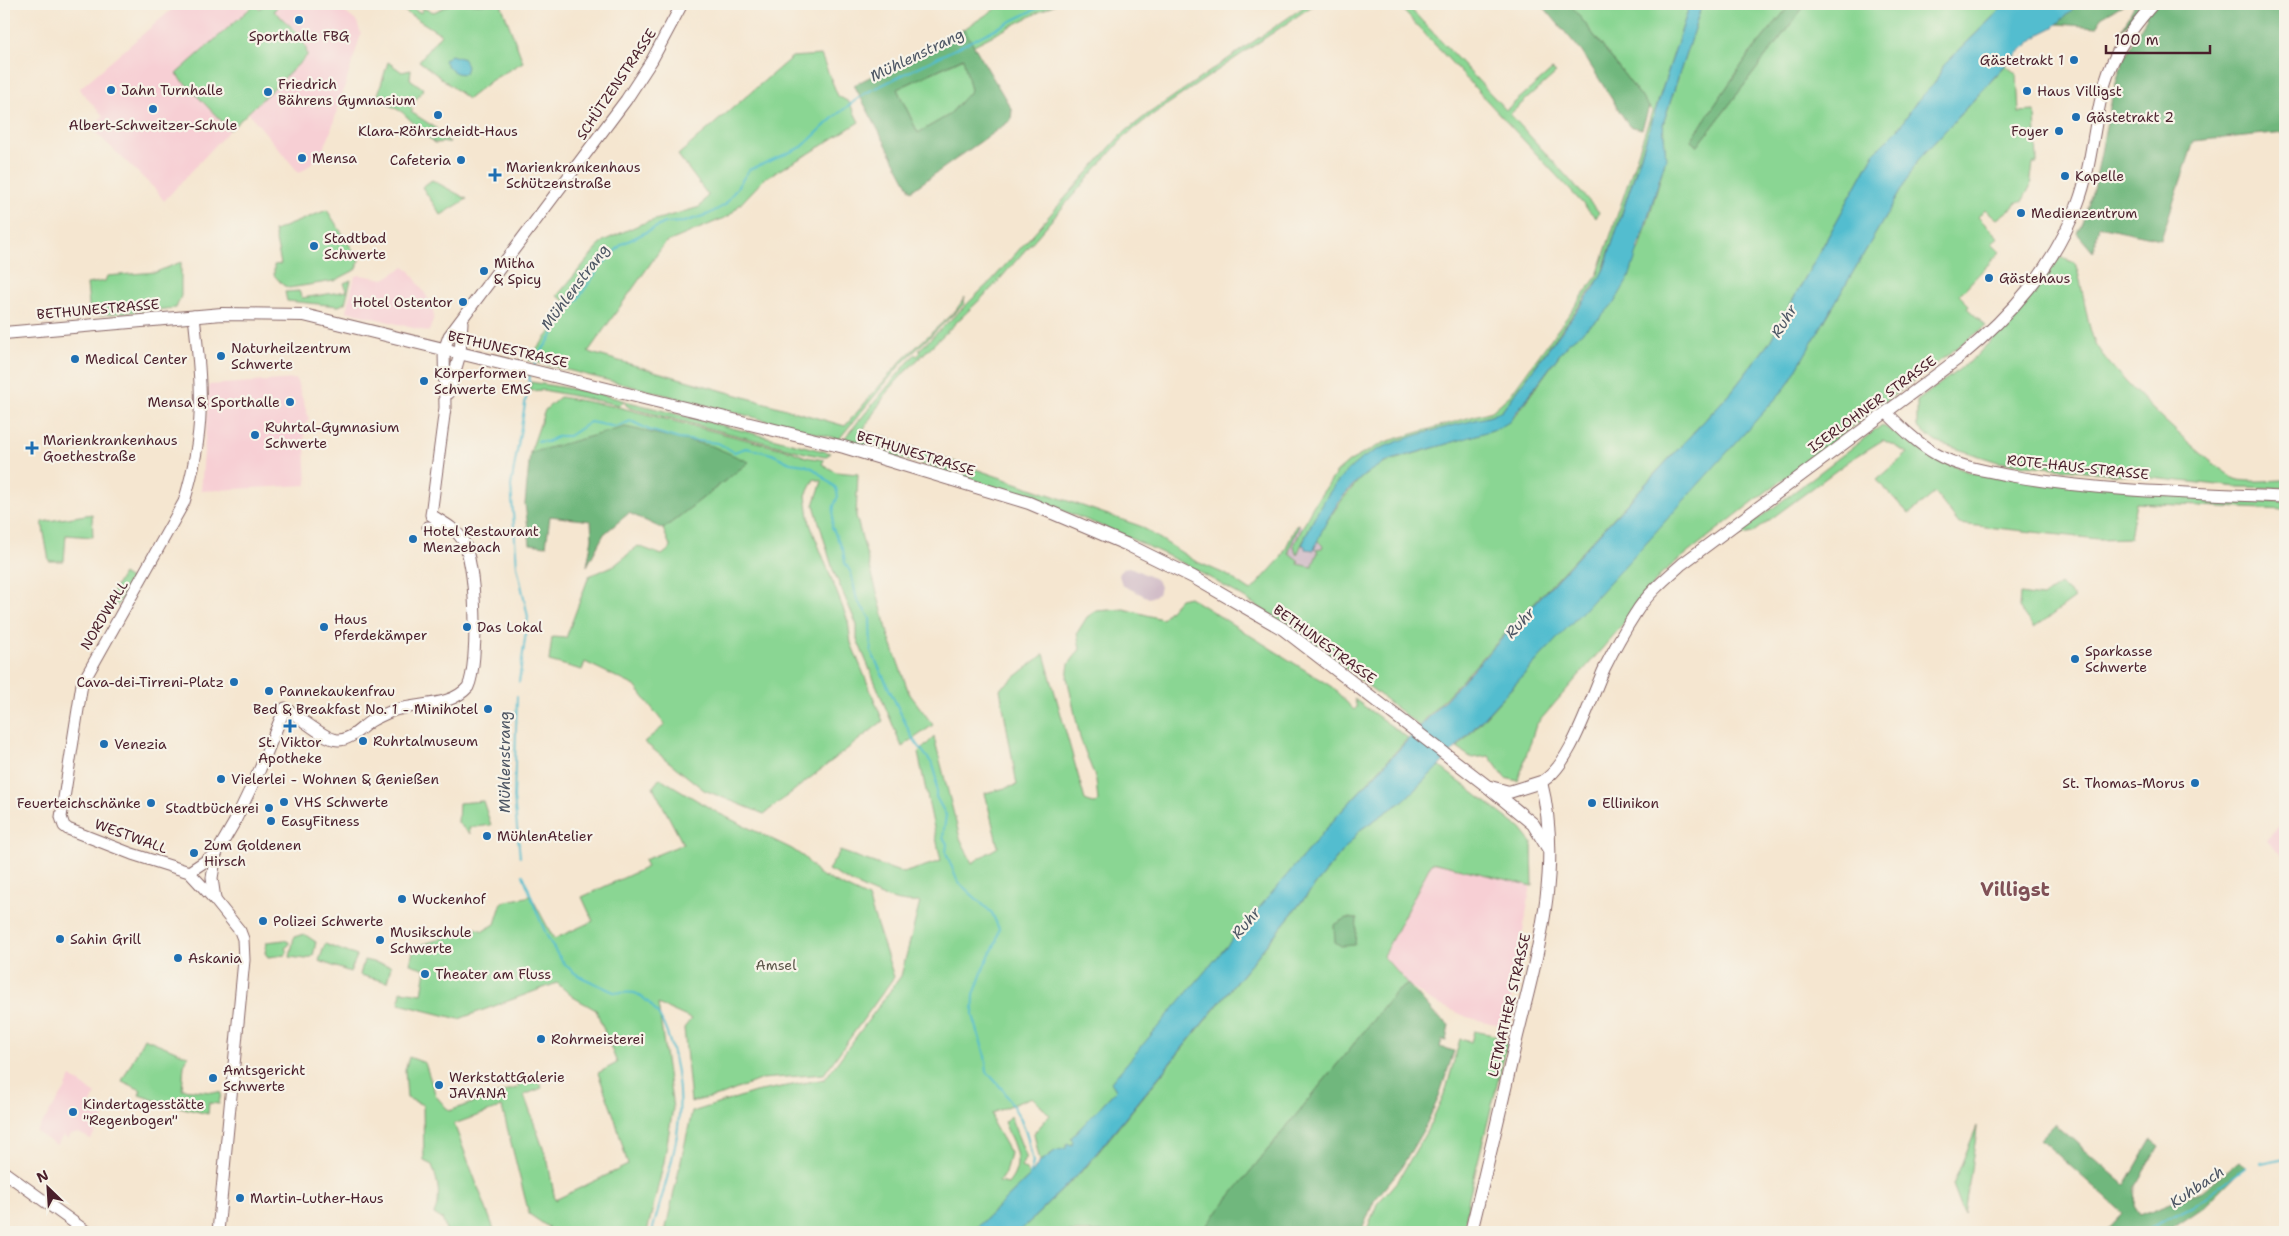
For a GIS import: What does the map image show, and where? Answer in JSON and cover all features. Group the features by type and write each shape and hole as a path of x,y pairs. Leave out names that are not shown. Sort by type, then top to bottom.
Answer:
{"main road":[{"name":"SCHÜTZENSTRASSE","path":"444,350 449,336 462,322 626,100 657,52 682,4"},
{"name":"ISERLOHNER STRASSE","path":"1541,782 1551,776 1562,762 1606,666 1628,624 1648,595 1682,564 1797,477 1886,413 1995,329 2024,297 2044,270 2064,234 2078,203 2091,157 2103,92 2117,54 2131,30 2153,4"},
{"name":"BETHUNESTRASSE","path":"4,333 194,316 266,313 304,315 844,447 1029,504 1128,544 1193,577 1283,629 1393,712 1533,824 1549,850"},
{"name":"NORDWALL","path":"64,826 61,817 82,684 184,502 197,457 202,415 201,379 194,316"},
{"path":"215,900 212,878 216,854 234,823 257,776 285,708 329,737 338,740 350,736 370,721 395,710 432,702 448,701 456,698 468,688 476,612 475,594 466,547 454,530 430,521 445,408 460,354 462,322"},
{"path":"444,350 445,408"},
{"name":"ROTE-HAUS-STRASSE","path":"1886,413 1913,439 1937,455 1986,471 2038,480 2115,488 2285,497"},
{"name":"BETHUNESTRASSE","path":"1487,786 1509,792 1541,782"},
{"name":"LETMATHER STRASSE","path":"1471,1232 1548,897 1548,816 1541,782"},
{"name":"WESTWALL","path":"64,826 132,854 190,872"},
{"path":"216,854 190,872 240,931 244,947 218,1232"},
{"path":"4,1172 87,1232"}],"shaded area":[{"path":"178,4 243,4 249,10 255,4 335,4 357,22 361,34 329,137 320,155 305,169 299,173 247,111 164,201 156,190 91,128 103,116 79,89"},
{"path":"404,267 410,271 431,303 434,316 429,332 346,311 355,276 360,275 384,279"},
{"name":"Ruhrtal-Gymnasium Schwerte","path":"296,379 309,419 304,426 307,485 201,491 209,385"},
{"path":"1297,524 1308,529 1302,545 1306,546 1305,548 1314,549 1320,534 1330,540 1317,574 1281,558"},
{"path":"1130,567 1157,580 1160,587 1158,594 1149,598 1122,585 1119,575 1123,568"},
{"path":"2285,820 2285,858 2266,839"},
{"path":"1432,862 1531,885 1506,1027 1467,1017 1429,1000 1408,984 1383,956"},
{"name":"Kindertagesstätte \"Regenbogen\"","path":"71,1077 96,1094 88,1108 104,1117 91,1139 78,1133 70,1135 68,1139 63,1136 56,1145 36,1132 64,1091"}],"green space":[{"path":"255,4 259,9 265,4 279,4 274,11 300,36 304,42 307,56 230,130 176,74"},
{"path":"393,4 404,4 419,12 422,12 422,8 434,12 451,4 501,4 523,62 492,80 468,99 419,61 441,34"},
{"path":"1003,4 1055,4 972,46 964,29"},
{"path":"1308,4 1315,4 1152,115 1125,136 993,287 904,373 887,392 863,430 1140,526 1195,561 1227,575 1251,591 1281,558 1297,524 1299,525 1289,553 1299,561 1298,564 1312,567 1318,552 1316,549 1323,546 1317,540 1322,528 1359,480 1374,468 1393,460 1499,428 1515,416 1568,343 1585,329 1640,248 1666,158 1663,124 1702,4 1791,4 1748,56 1691,140 1697,147 1806,4 2006,4 1944,65 1934,84 1917,101 1898,129 1875,152 1769,343 1732,391 1419,726 1284,624 1236,593 1190,567 1142,544 1044,504 842,441 915,354 917,356 921,352 919,350 993,279 1121,135 1148,114"},
{"path":"1397,4 1406,4 1506,110 1552,70 1556,73 1510,114 1599,212 1596,218"},
{"path":"1541,4 1570,4 1649,107 1642,129 1629,126 1582,52"},
{"path":"1570,4 1690,4 1601,276 1502,411 1491,416 1408,438 1364,458 1352,467 1332,489 1309,528 1297,555 1294,545 1313,506 1337,472 1350,461 1385,442 1492,411 1510,395 1597,276 1652,111"},
{"path":"1791,4 1806,4 1697,147 1691,140 1748,56"},
{"path":"2078,4 2124,4 2101,17 2098,27 2057,24"},
{"path":"2132,4 2285,4 2285,132 2194,141 2161,239 2099,226 2093,252 2077,233 2091,195 2113,95 2121,68 2147,17 2139,11 2122,30 2134,6"},
{"path":"964,29 1012,110 1011,120 911,191 854,85","holes":["963,58 971,90 949,115 918,133 897,89"]},
{"path":"821,55 838,96 849,102 859,122 810,153 765,178 729,216 665,243 588,352 845,426 902,360 956,310 965,297 963,305 901,364 839,439 528,360 572,305 557,296 603,241 641,224 700,207 708,195 678,155 792,57"},
{"path":"964,58 971,90 949,115 918,133 897,89"},
{"path":"388,62 402,72 411,70 410,79 424,89 410,107 413,110 411,112 436,128 435,131 450,142 434,143 402,112 377,98"},
{"path":"2006,65 2017,75 2019,112 2035,111 2037,163 2033,163 2030,187 2023,200 2015,203 2013,207 1997,219 1985,209 1978,217 1998,237 1992,244 2000,252 1959,295 1969,305 1967,308 1986,326 1662,573 1619,629 1536,725 1518,781 1505,778 1489,756 1472,758 1457,748 1786,387 1919,159"},
{"path":"432,180 467,199 441,215 422,187"},
{"name":"Stadtbad Schwerte","path":"327,210 359,260 357,269 334,281 289,288 283,285 274,275 274,265 281,264 274,231"},
{"path":"2060,257 2075,263 2094,341 2102,354 2136,393 2204,455 2236,479 2253,481 2285,480 2285,488 2238,487 1998,462 1936,442 1917,427 1917,401 1973,359 2016,315"},
{"path":"181,262 181,296 176,308 90,316 87,284 105,281 107,276 156,272"},
{"path":"351,280 345,303 339,306 287,301 285,292 299,291 302,298 347,291 344,283"},
{"path":"531,382 601,394 625,401 619,405 543,390 530,391"},
{"path":"560,397 618,407 791,451 806,457 824,460 822,464 836,472 858,474 856,516 890,640 909,693 933,725 902,747 857,639 857,625 833,570 814,505 822,481 814,479 806,495 810,524 848,621 851,643 883,721 764,814 704,790 644,742 665,725 635,686 585,662 582,670 549,661 552,637 566,638 589,576 615,565 638,546 662,555 671,548 663,529 749,462 530,453 545,410"},
{"path":"625,401 831,453 825,457 809,454 630,408 626,405"},
{"path":"1882,425 1935,459 1972,473 2285,502 2285,510 2136,503 2130,538 2098,539 1959,524 1935,493 1909,514 1877,480 1908,453 1883,440 1849,461 1752,533 1726,539 1765,514"},
{"path":"625,427 712,446 749,462 663,529 629,513 604,534 587,566 592,538 591,521 550,516 546,546 530,544 525,504 530,453"},
{"path":"92,514 93,537 66,535 64,561 49,561 42,522"},
{"path":"123,574 132,580 117,606 108,600"},
{"path":"2060,585 2075,598 2034,628 2019,608 2020,594 2042,597"},
{"path":"1189,597 1332,687 1354,710 1357,707 1354,699 1408,738 1338,815 1112,1082 1116,1090 1071,1138 1073,1141 1072,1145 1066,1145 1067,1148 1055,1151 1040,1162 1034,1133 1050,1115 1032,1097 992,1113 993,1123 1010,1153 1005,1173 999,1182 1008,1184 1016,1168 1016,1153 1004,1122 1010,1116 1026,1156 1021,1167 1030,1176 972,1232 665,1232 692,1112 755,1092 825,1079 901,976 920,902 908,902 884,897 828,870 840,851 903,873 941,861 918,753 934,737 960,838 972,863 998,847 985,793 1017,785 1000,689 1044,654 1085,800 1095,804 1098,802 1096,780 1080,738 1067,677 1069,664 1080,649 1077,633 1087,617 1096,611 1124,609 1162,619 1180,599"},
{"path":"1439,766 1521,829 1532,843 1533,886 1432,862 1383,956 1408,984 1395,993 1201,1232 1019,1232 1087,1166 1360,830 1404,800"},
{"name":"Amsel","path":"660,778 718,813 792,849 805,858 818,874 868,898 894,977 824,1074 762,1079 722,1095 691,1102 684,1028 691,1019 658,1004 673,1108 664,1162 647,1232 548,1232 548,1227 529,1214 502,1107 454,1124 495,1232 447,1232 442,1219 434,1214 438,1201 438,1190 432,1165 424,1161 423,1105 407,1098 405,1070 409,1057 425,1063 436,1096 449,1111 519,1087 518,1084 538,1077 542,1088 524,1095 548,1162 555,1200 628,1165 615,1119 598,1073 617,1063 596,1010 573,997 557,983 459,1019 399,1004 401,991 422,994 426,969 410,964 414,947 476,928 483,931 495,924 502,902 531,896 554,939 593,921 582,897 647,867 644,860 683,844 653,787"},
{"path":"483,801 491,825 469,828 470,834 458,823 459,803"},
{"path":"1347,918 1357,919 1355,945 1341,946 1335,942 1334,925"},
{"path":"304,934 316,942 313,956 306,959 290,957 294,937"},
{"path":"284,940 289,942 289,945 285,948 287,952 285,955 268,957 265,953 267,942"},
{"path":"325,944 357,956 350,972 319,961"},
{"path":"364,960 391,966 387,982 360,975"},
{"path":"1408,984 1436,1016 1449,1025 1446,1041 1442,1040 1440,1047 1454,1051 1438,1099 1425,1127 1401,1168 1374,1201 1361,1232 1201,1232 1395,993"},
{"path":"1474,1031 1503,1037 1507,1045 1469,1197 1464,1232 1366,1232 1377,1204 1399,1179 1428,1129 1446,1090 1460,1039 1471,1042"},
{"path":"144,1038 188,1056 184,1066 182,1089 221,1093 219,1104 209,1103 208,1114 139,1095 141,1090 122,1081"},
{"path":"2055,1124 2125,1185 2151,1140 2159,1146 2135,1186 2134,1206 2140,1215 2202,1191 2239,1161 2245,1166 2204,1207 2167,1232 2105,1232 2123,1213 2040,1139"},
{"path":"1977,1126 1976,1137 1964,1214 1953,1185"}],"water":[{"path":"1690,4 1702,4 1663,124 1666,158 1629,278 1614,303 1599,319 1568,343 1509,422 1499,428 1398,458 1375,468 1346,493 1330,515 1314,550 1305,549 1305,546 1302,545 1326,497 1343,476 1363,458 1408,438 1491,416 1502,411 1594,288 1604,269"},
{"name":"Ruhr","path":"2006,4 2078,4 2054,27 2040,34 2010,60 1919,159 1786,387 1642,547 1439,766 1404,800 1360,830 1086,1166 1019,1232 972,1232 1030,1176 1040,1162 1055,1151 1066,1148 1067,1143 1072,1145 1073,1141 1071,1138 1116,1090 1111,1082 1338,815 1732,391 1769,343 1875,152 1898,129 1917,101 1934,84 1944,65"},
{"path":"451,55 464,59 467,67 465,73 452,71 447,66 444,60"}],"waterway":[{"name":"Mühlenstrang","path":"534,366 543,349 600,267 622,244 665,223 684,222 709,214 725,205 749,170 802,147 835,116 864,94 1046,4"},
{"name":"Mühlenstrang","path":"519,682 528,617 517,566 511,486 530,375"},
{"path":"538,441 547,442 559,436 569,436 590,422 616,427 631,421 649,430 679,439 718,443 734,452 746,448 772,454 790,463 805,465 814,469 836,488 838,496 834,506 832,527 843,550 845,563 851,573 857,600 870,618 871,651 912,737 933,765 936,775 936,797 946,815 943,837 947,844 946,853 958,882 992,913 999,929 996,943 985,964 974,995 973,1015 985,1056 987,1072 1004,1091 1020,1118 1027,1135 1033,1162 1030,1176"},
{"name":"Mühlenstrang","path":"517,696 514,798 520,857"},
{"name":"Mühlenstrang","path":"523,875 553,947 571,971 614,992 637,994 649,1003 658,1014 667,1032 676,1066 679,1114 677,1137 672,1159 652,1232"},
{"name":"Kuhbach","path":"2260,1163 2285,1158"},
{"name":"Kuhbach","path":"2132,1232 2146,1230 2193,1206 2246,1167"}],"place":[{"name":"Sporthalle FBG","path":"299,20"},
{"name":"Gästetrakt 1","path":"2074,60"},
{"name":"Jahn Turnhalle","path":"111,90"},
{"name":"Haus Villigst","path":"2027,91"},
{"name":"Friedrich Bährens Gymnasium","path":"268,92"},
{"name":"Albert-Schweitzer-Schule","path":"153,109"},
{"name":"Klara-Röhrscheidt-Haus","path":"438,115"},
{"name":"Gästetrakt 2","path":"2076,117"},
{"name":"Foyer","path":"2059,131"},
{"name":"Mensa","path":"302,158"},
{"name":"Cafeteria","path":"461,160"},
{"name":"Marienkrankenhaus Schützenstraße","path":"495,175"},
{"name":"Kapelle","path":"2065,176"},
{"name":"Medienzentrum","path":"2021,213"},
{"name":"Stadtbad Schwerte","path":"314,246"},
{"name":"Mitha & Spicy","path":"484,271"},
{"name":"Gästehaus","path":"1989,278"},
{"name":"Hotel Ostentor","path":"463,302"},
{"name":"Naturheilzentrum Schwerte","path":"221,356"},
{"name":"Medical Center","path":"75,359"},
{"name":"Körperformen Schwerte EMS","path":"424,381"},
{"name":"Mensa & Sporthalle","path":"290,402"},
{"name":"Ruhrtal-Gymnasium Schwerte","path":"255,435"},
{"name":"Marienkrankenhaus Goethestraße","path":"32,448"},
{"name":"Hotel Restaurant Menzebach","path":"413,539"},
{"name":"Haus Pferdekämper","path":"324,627"},
{"name":"Das Lokal","path":"467,627"},
{"name":"Sparkasse Schwerte","path":"2075,659"},
{"name":"Cava-dei-Tirreni-Platz","path":"234,682"},
{"name":"Pannekaukenfrau","path":"269,691"},
{"name":"Bed & Breakfast No. 1 - Minihotel","path":"488,709"},
{"name":"St. Viktor Apotheke","path":"290,726"},
{"name":"Ruhrtalmuseum","path":"363,741"},
{"name":"Venezia","path":"104,744"},
{"name":"Vielerlei - Wohnen & Genießen","path":"221,779"},
{"name":"St. Thomas-Morus","path":"2195,783"},
{"name":"VHS Schwerte","path":"284,802"},
{"name":"Feuerteichschänke","path":"151,803"},
{"name":"Ellinikon","path":"1592,803"},
{"name":"Stadtbücherei","path":"269,808"},
{"name":"EasyFitness","path":"271,821"},
{"name":"MühlenAtelier","path":"487,836"},
{"name":"Zum Goldenen Hirsch","path":"194,853"},
{"name":"Wuckenhof","path":"402,899"},
{"name":"Polizei Schwerte","path":"263,921"},
{"name":"Sahin Grill","path":"60,939"},
{"name":"Musikschule Schwerte","path":"380,940"},
{"name":"Askania","path":"178,958"},
{"name":"Theater am Fluss","path":"425,974"},
{"name":"Rohrmeisterei","path":"541,1039"},
{"name":"Amtsgericht Schwerte","path":"213,1078"},
{"name":"WerkstattGalerie JAVANA","path":"439,1085"},
{"name":"Kindertagesstätte \"Regenbogen\"","path":"73,1112"},
{"name":"Martin-Luther-Haus","path":"240,1198"}],"district":[{"name":"Villigst","path":"2015,889"}]}
